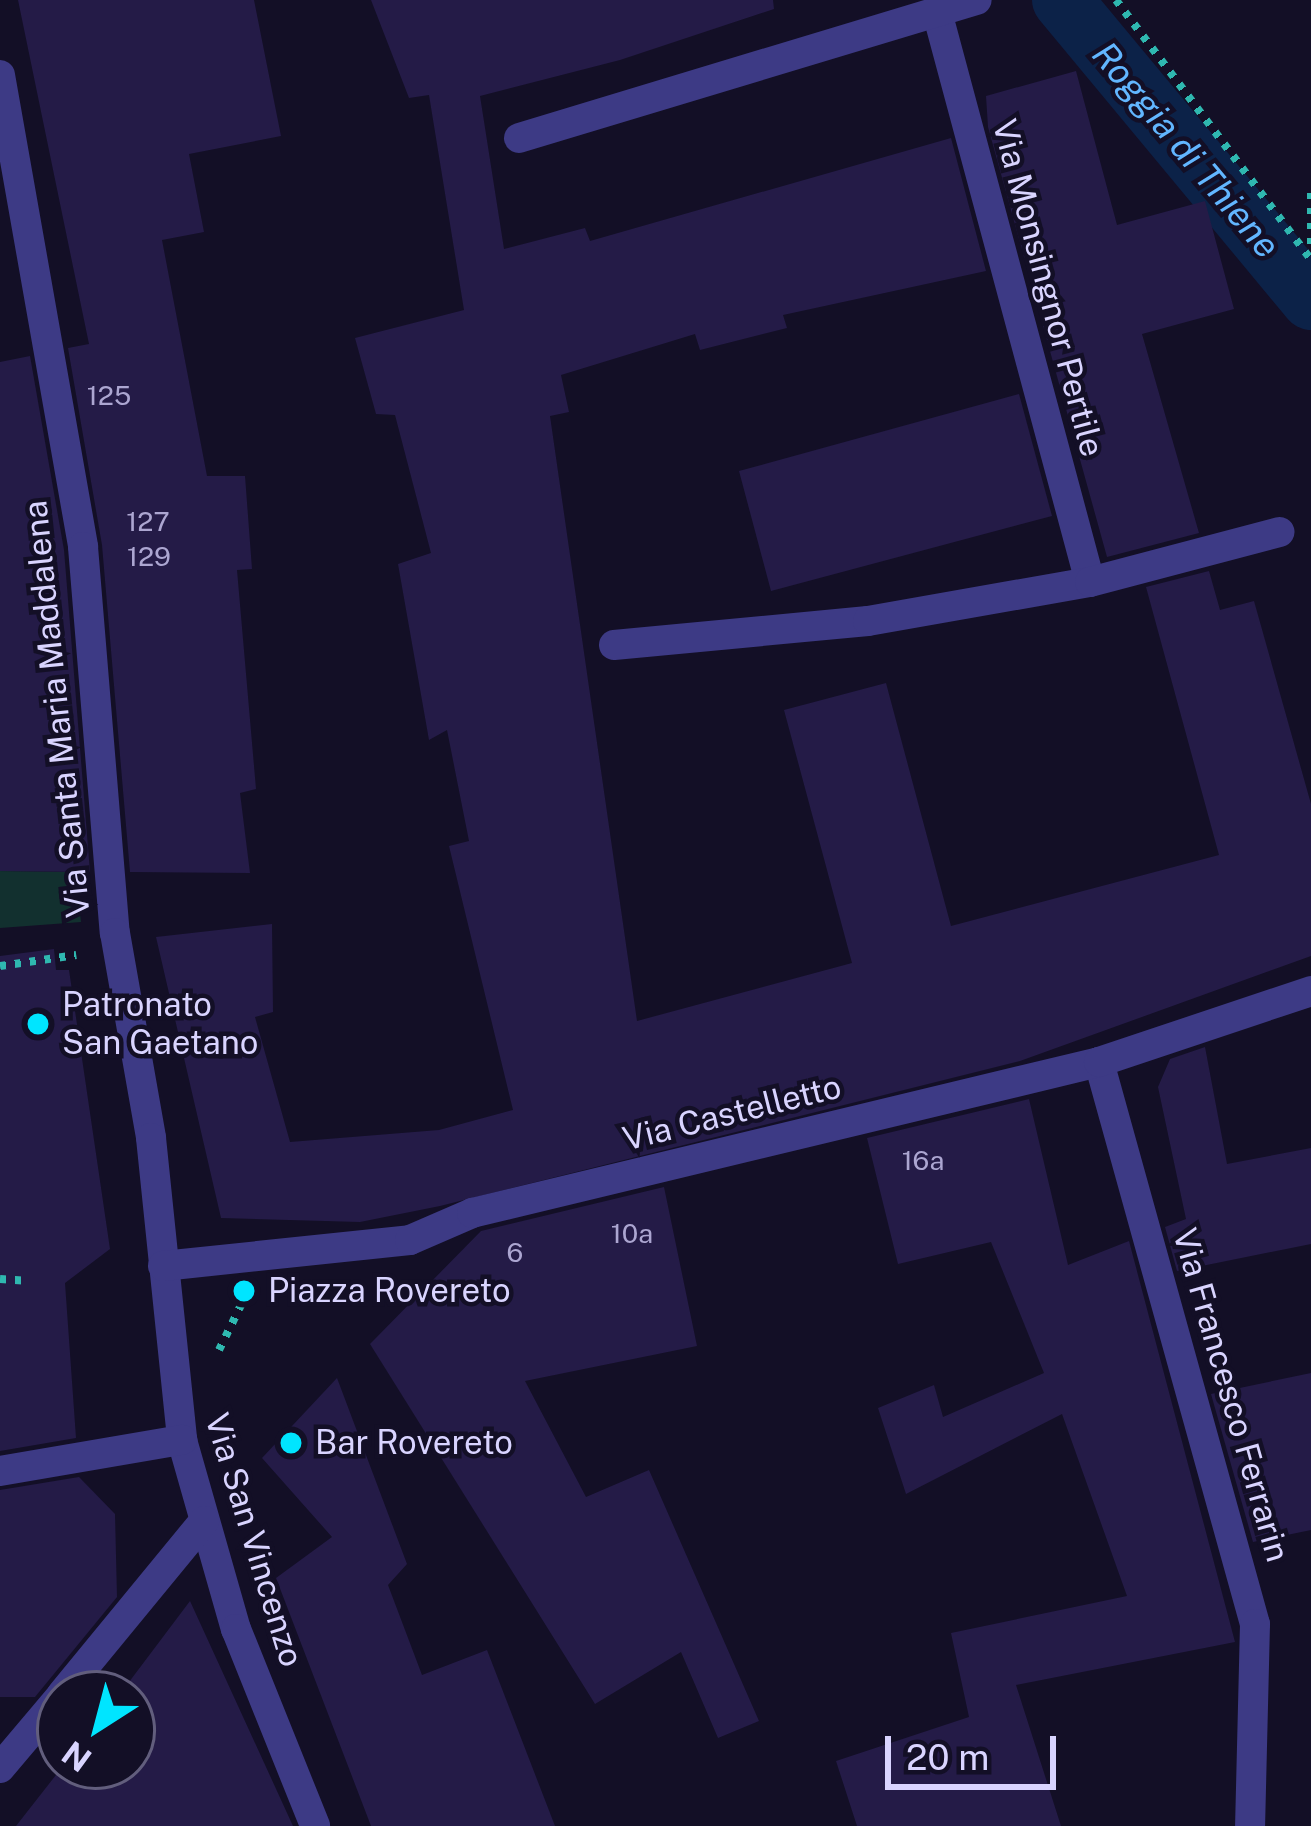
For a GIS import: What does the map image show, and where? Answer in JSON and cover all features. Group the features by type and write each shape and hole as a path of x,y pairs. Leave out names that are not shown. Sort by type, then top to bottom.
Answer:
{"street":[{"path":"519,138 976,0"},
{"name":"Via Monsingnor Pertile","path":"937,12 1090,582"},
{"name":"Via Santa Maria Maddalena","path":"0,76 83,547 115,933 164,1266"},
{"path":"614,645 868,621 1090,582 1279,532"},
{"name":"Via Castelletto","path":"164,1266 410,1240 472,1213 1099,1062 1311,991"},
{"name":"Via Francesco Ferrarin","path":"1099,1062 1256,1624 1250,1826"},
{"name":"Via San Vincenzo","path":"164,1266 182,1440 203,1521 315,1826"},
{"path":"0,1471 182,1440"},
{"path":"81,1670 203,1521"},
{"path":"0,1768 36,1725"}],"path":[{"path":"1116,0 1311,258"},
{"path":"1311,193 1311,258"},
{"path":"0,966 80,954"},
{"path":"0,1279 26,1281"},
{"path":"213,1366 245,1298 264,1295"}],"green space":[{"path":"0,871 75,872 81,922 0,928"}],"building":[{"path":"18,0 254,0 281,136 189,154 204,232 162,240 207,476 245,476 252,569 237,570 256,789 240,793 250,873 130,872 102,545 68,348 89,344"},
{"path":"371,0 773,0 774,9 620,60 480,96 504,249 585,228 590,241 951,138 986,271 783,315 787,328 700,350 695,334 561,375 569,412 550,416 637,1021 852,963 784,710 886,683 951,926 1219,855 1146,587 1209,571 1220,610 1254,601 1311,804 1311,956 1020,1061 440,1206 360,1222 221,1218 156,937 272,924 273,1012 255,1017 290,1142 439,1130 513,1110 449,846 469,841 447,730 429,740 398,564 431,553 395,415 376,414 355,338 464,310 429,95 409,98"},
{"path":"1076,71 1117,225 1205,201 1234,309 1142,334 1199,533 1107,557 988,127 986,96"},
{"path":"30,356 64,550 90,872 0,871 0,362"},
{"path":"1019,394 1052,516 771,591 739,471"},
{"path":"54,949 56,970 69,970 110,1249 65,1283 76,1438 0,1451 0,956"},
{"path":"1205,1047 1227,1164 1311,1148 1311,1244 1177,1271 1165,1227 1186,1219 1158,1087 1170,1059"},
{"path":"1029,1099 1068,1265 1129,1241 1235,1642 1016,1685 1061,1826 857,1826 836,1761 969,1717 951,1633 1127,1596 1062,1414 906,1494 878,1408 934,1385 943,1417 1044,1373 991,1242 898,1264 867,1138"},
{"path":"664,1187 697,1346 525,1381 586,1497 649,1470 759,1721 718,1738 681,1652 595,1704 370,1344 481,1231"},
{"path":"1311,1373 1311,1530 1253,1542 1211,1394"},
{"path":"337,1378 407,1564 388,1585 422,1675 487,1650 555,1826 371,1826 276,1578 332,1537 262,1458"},
{"path":"79,1477 115,1514 117,1597 57,1670 36,1670 35,1697 0,1697 0,1490"},
{"path":"190,1601 293,1826 16,1826 44,1790 156,1790 156,1670 138,1670"}],"waterway":[{"name":"Roggia di Thiene","path":"1062,0 1311,300"}],"place":[{"name":"Patronato San Gaetano","path":"38,1024"},
{"name":"Piazza Rovereto","path":"244,1291"},
{"name":"Bar Rovereto","path":"291,1443"}]}
